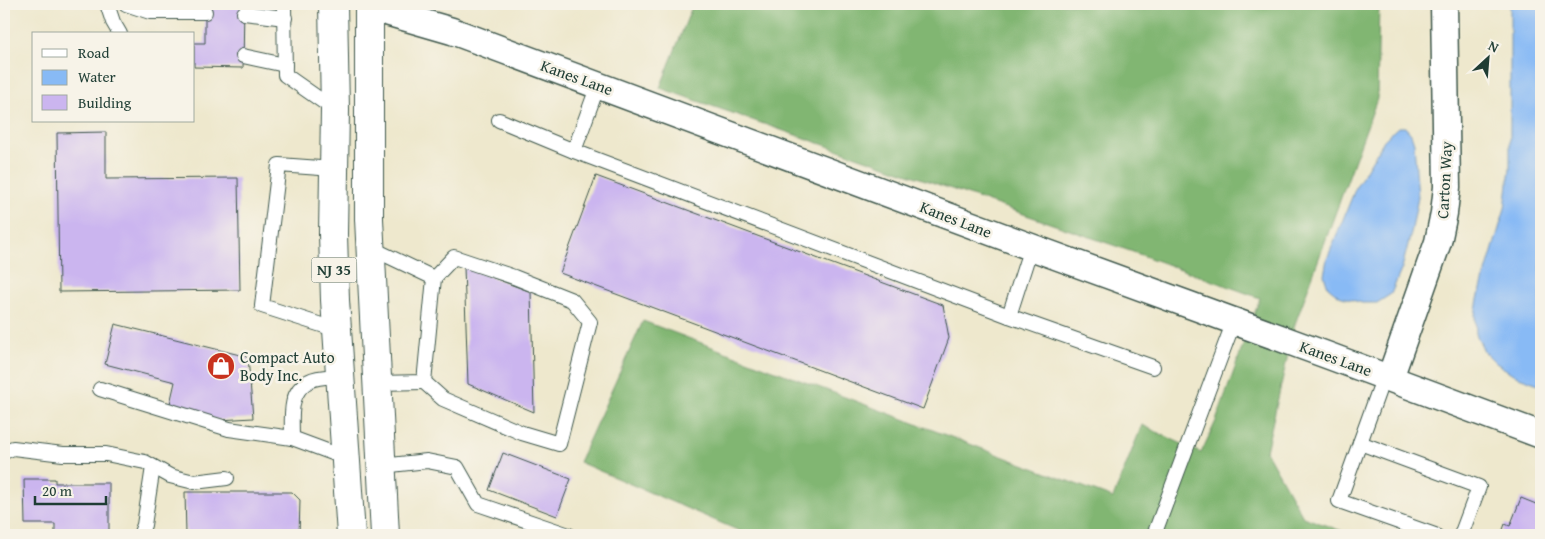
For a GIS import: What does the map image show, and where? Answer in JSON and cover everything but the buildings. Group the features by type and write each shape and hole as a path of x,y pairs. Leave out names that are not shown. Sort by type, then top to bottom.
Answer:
{"highway":[{"name":"NJ 35","path":"333,4 335,110 333,234 337,330 351,535"},
{"name":"NJ 35","path":"369,6 369,219 385,535"}],"street":[{"name":"Carton Way","path":"1387,377 1434,256 1444,213 1447,187 1444,4"},
{"name":"Kanes Lane","path":"369,6 452,31 1541,435"}],"lane":[{"path":"107,4 112,22 119,32"},
{"path":"126,4 150,12 205,12"},
{"path":"284,4 285,75 335,110"},
{"path":"244,13 285,18"},
{"path":"243,56 285,65"},
{"path":"574,151 598,85"},
{"path":"499,120 574,151 1009,316 1153,367"},
{"path":"334,169 278,165 262,306 337,330"},
{"path":"1009,316 1031,247"},
{"path":"371,248 434,278"},
{"path":"378,383 424,382 443,399 522,433 559,444 590,322 572,300 514,277 454,257 434,278 424,382"},
{"path":"1154,535 1234,321"},
{"path":"292,438 293,402 299,389 309,381 340,376"},
{"path":"1387,377 1339,500 1435,535"},
{"path":"100,389 229,429 292,438 346,458"},
{"path":"1360,443 1479,487 1461,535"},
{"path":"4,452 14,448 63,454 106,454 144,462 170,476 194,482 227,478"},
{"path":"382,466 427,461 457,467 478,504 569,535"},
{"path":"140,535 144,525 153,467"}],"green space":[{"path":"693,4 1379,4 1377,99 1295,324 1266,451 1303,517 1353,535 749,535 579,462 643,321 1113,498 1142,425 1201,453 1216,421 1260,298 1136,253 660,88"}],"water":[{"path":"1510,4 1541,4 1541,385 1516,376 1496,363 1484,351 1476,334 1475,315 1478,299 1505,208 1510,168"},
{"path":"1398,127 1405,127 1411,134 1414,143 1418,197 1412,229 1402,268 1391,294 1377,303 1362,303 1339,296 1328,287 1324,275 1327,259 1356,187 1384,140"}],"place":[{"name":"Compact Auto Body Inc.","path":"221,366"}]}
